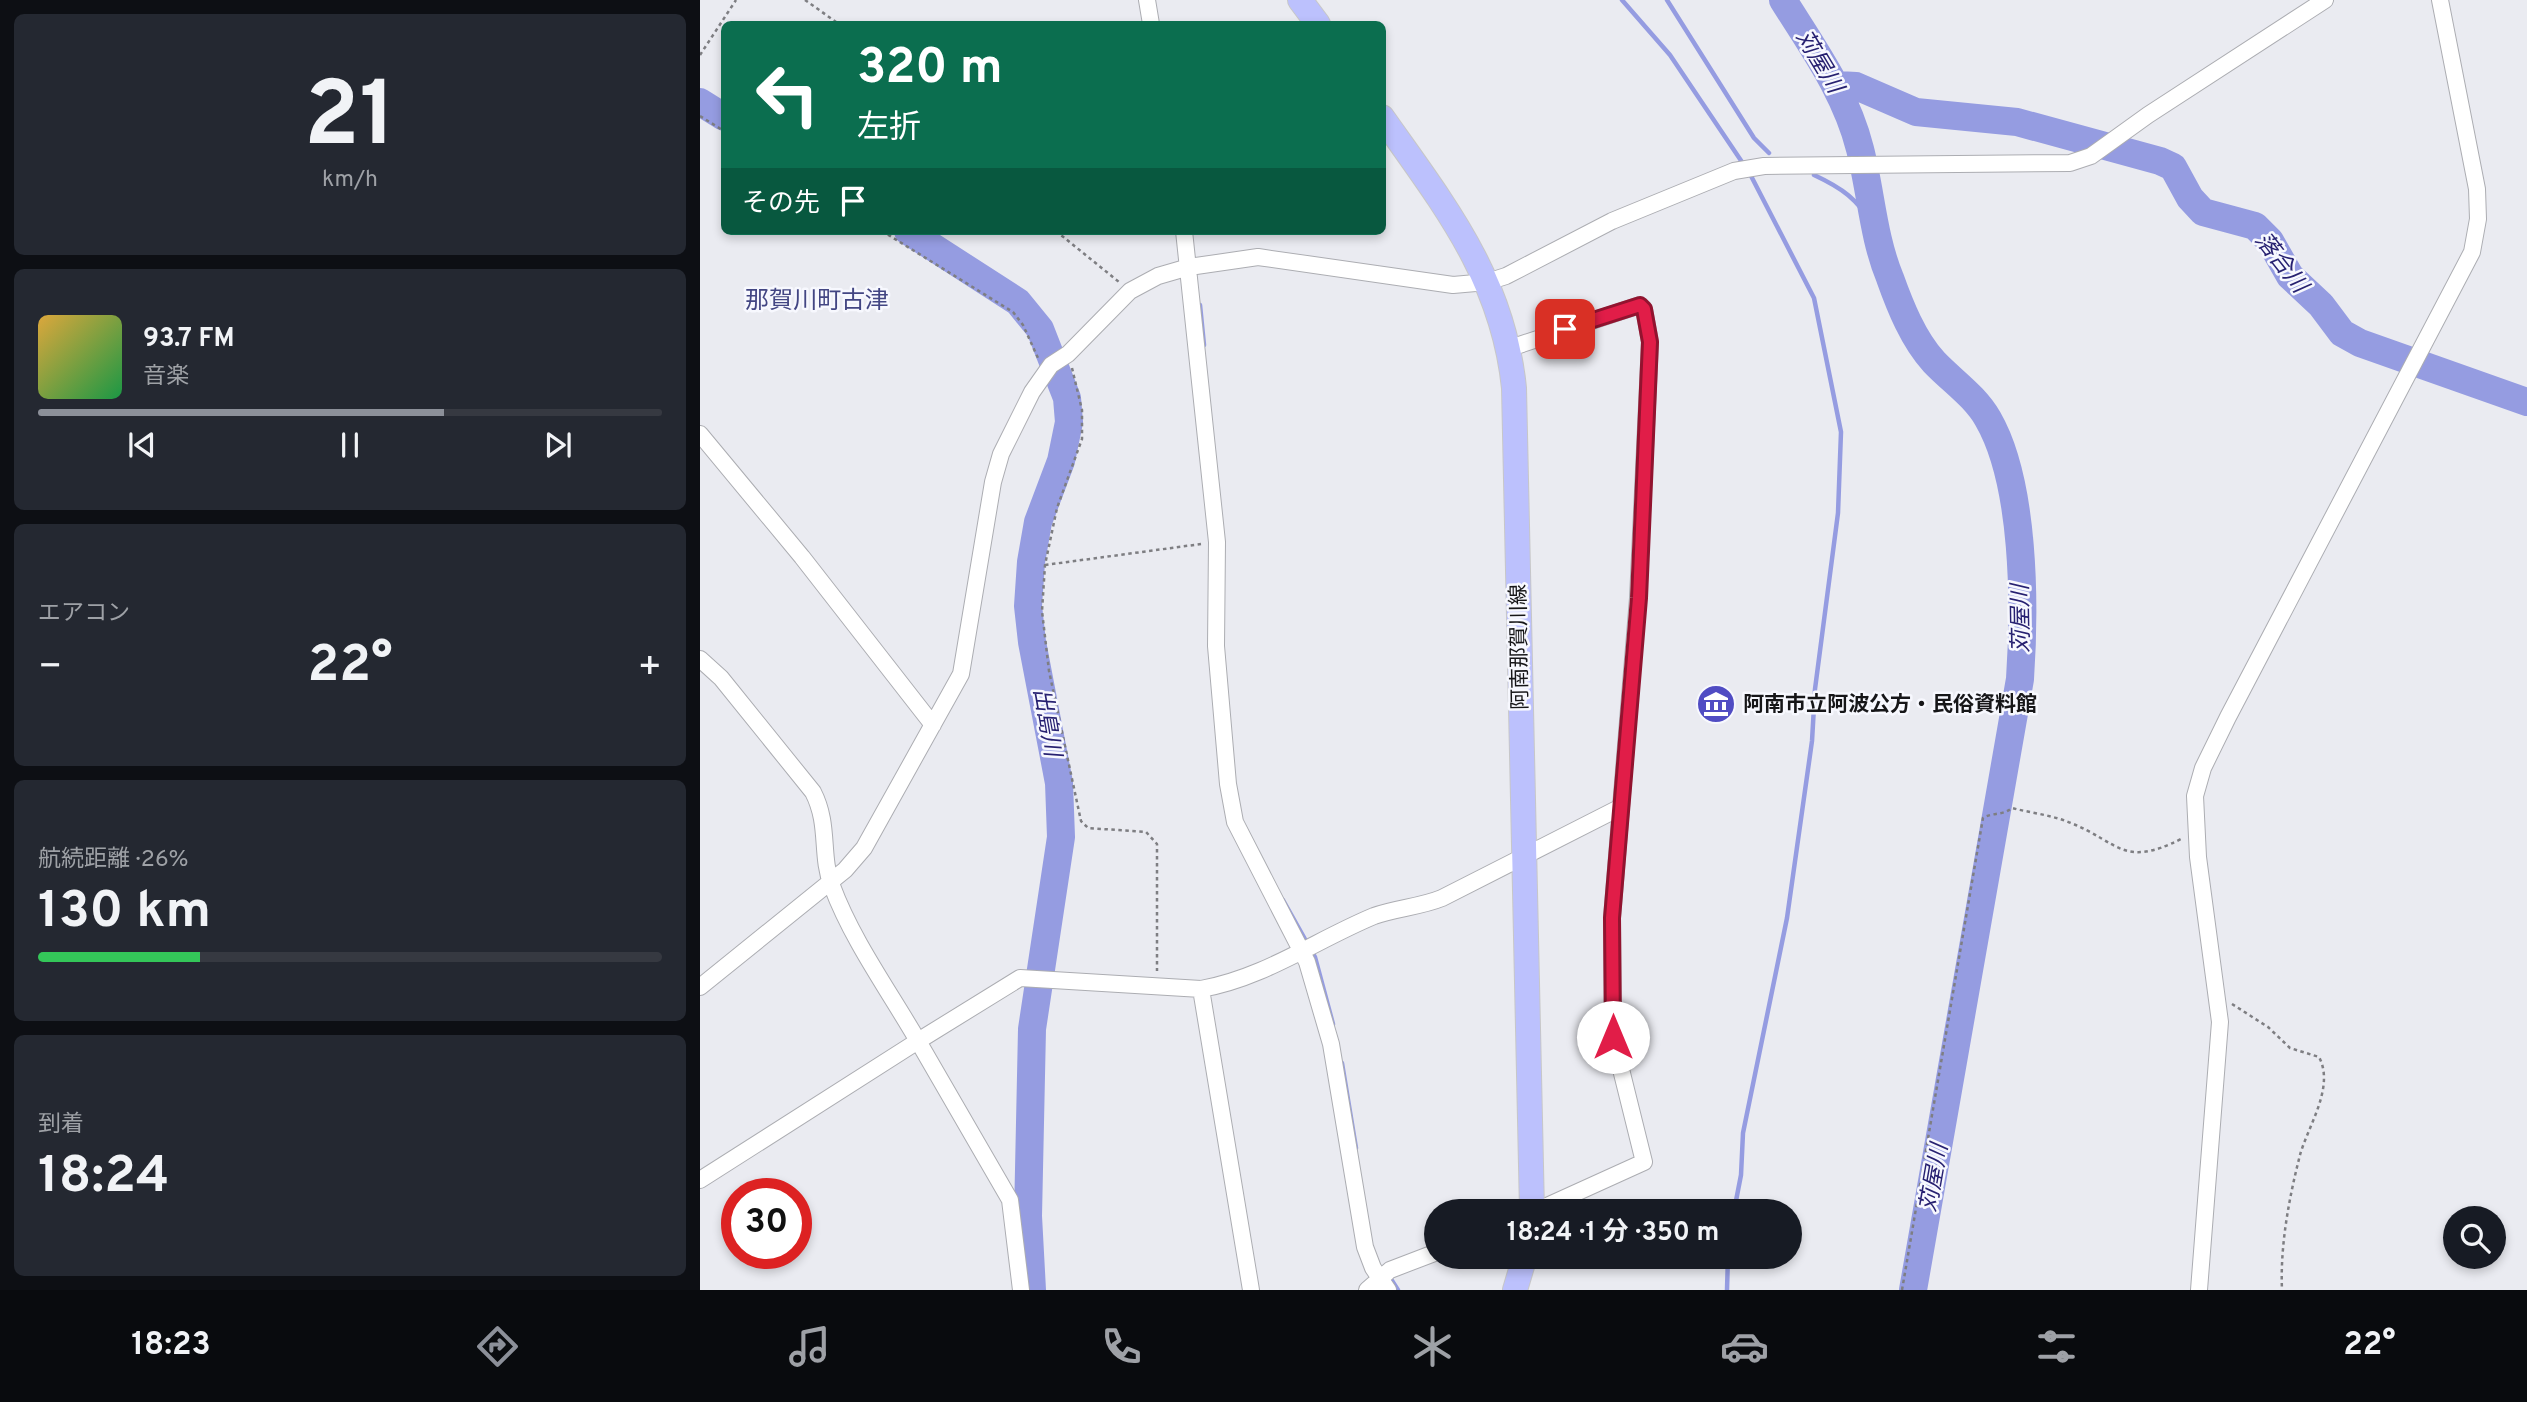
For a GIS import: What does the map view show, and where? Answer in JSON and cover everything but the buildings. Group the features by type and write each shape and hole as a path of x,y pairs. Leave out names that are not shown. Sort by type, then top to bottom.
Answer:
{"main road":[{"path":"1300,0 1316,21"},
{"name":"阿南那賀川線","path":"1386,123 1451,214 1487,282 1500,312 1510,348 1514,388 1534,1199"},
{"path":"1515,1290 1521,1269"}],"street":[{"path":"1147,0 1150,21"},
{"path":"700,987 813,893 830,883 864,848 961,674 993,482 1001,454 1032,391 1130,291 1158,276 1193,267 1258,257 1453,285 1487,282 1506,276 1612,221 1734,171 1795,164 2070,163 2091,156 2148,114 2325,0"},
{"path":"2199,1290 2220,1053 2219,1000 2196,832 2195,796 2203,768 2472,252 2479,219 2477,189 2440,0"},
{"path":"1185,235 1193,267 1217,542 1216,646 1228,784 1235,822 1308,947 1331,1044 1365,1247 1385,1278"},
{"path":"1510,348 1640,305 1644,309 1650,342 1639,598 1612,918 1613,1037 1644,1162 1561,1199"},
{"path":"700,434 933,725"},
{"path":"700,659 721,678 813,792 822,810 830,883 842,910 1010,1199 1021,1290"},
{"path":"700,1180 1010,984 1037,980 1201,989 1249,976 1377,915 1419,907 1442,898 1621,807"},
{"path":"1201,989 1251,1290"},
{"path":"1367,1290 1424,1258"}],"path":[{"path":"722,21 736,0"},
{"path":"805,0 835,21"},
{"path":"700,55 721,23"},
{"path":"700,116 721,129"},
{"path":"888,235 1013,312 1035,348 1056,364 1082,411 1082,439 1056,508 1045,565 1042,611 1049,671 1081,821 1088,828 1146,832 1157,844 1157,988"},
{"path":"1061,235 1130,291"},
{"path":"1045,565 1217,542"},
{"path":"1902,1290 1983,818 1990,814 2004,814 2012,808 2067,821 2118,850 2140,853 2157,851 2196,832"},
{"path":"2219,1000 2235,1004 2268,1027 2290,1048 2319,1057 2324,1066 2319,1101 2301,1154 2294,1190 2283,1255 2282,1290"}],"waterway":[{"path":"1622,0 1670,55 1744,165"},
{"path":"1667,0 1754,138 1769,153"},
{"name":"苅屋川","path":"1783,0 1828,72 1854,128 1884,262 1908,322 1934,362 1983,411 2000,446 2016,510 2020,546 2020,679 1913,1290"},
{"name":"落合川","path":"1838,85 1856,86 1916,112 2017,122 2160,161 2173,167 2190,198 2203,212 2255,226 2270,241 2290,276 2321,305 2342,333 2360,343 2527,402"},
{"name":"出島川","path":"700,102 721,115"},
{"path":"1736,1199 1741,1175 1743,1133 1787,918 1812,741 1815,689 1838,513 1841,432 1814,298 1749,172"},
{"path":"1814,175 1848,195 1875,226"},
{"name":"出島川","path":"914,235 1018,302 1040,329 1067,398 1069,422 1061,461 1038,522 1031,562 1028,606 1032,642 1059,783 1061,837 1032,1029 1028,1216 1032,1290"},
{"path":"1200,305 1204,345"},
{"path":"1283,900 1315,957 1333,1024"},
{"path":"1342,1063 1356,1148"},
{"path":"1727,1290 1728,1269"},
{"path":"1389,1276 1398,1290"}],"place":[{"name":"阿南市立阿波公方・民俗資料館","path":"1716,704"}],"district":[{"name":"那賀川町古津","path":"817,300"}],"route":[{"path":"1565,329 1640,305 1644,309 1650,342 1639,598 1612,918 1613,1037"}]}
